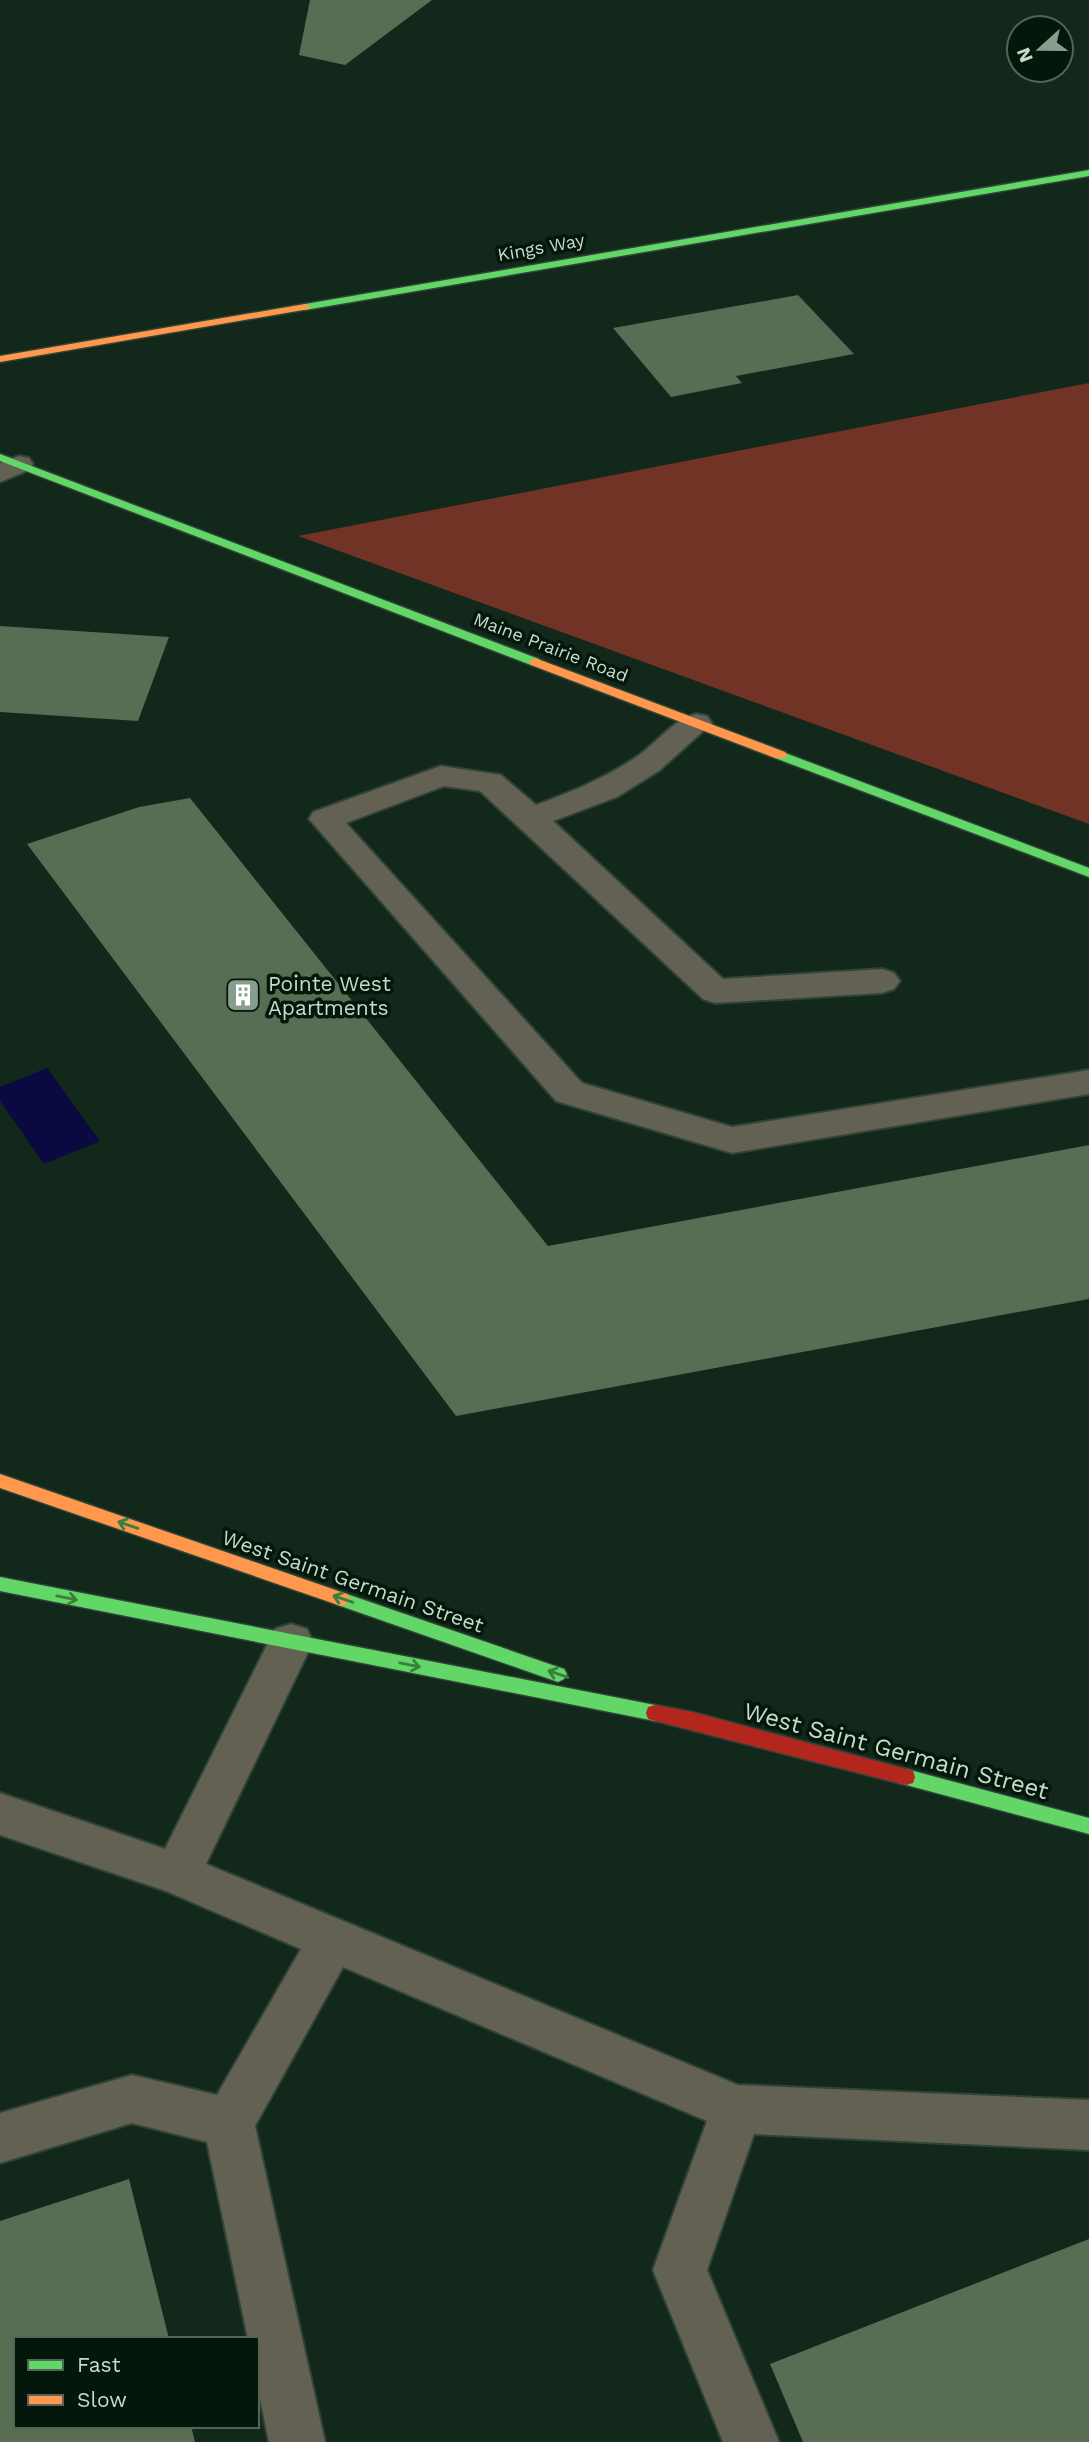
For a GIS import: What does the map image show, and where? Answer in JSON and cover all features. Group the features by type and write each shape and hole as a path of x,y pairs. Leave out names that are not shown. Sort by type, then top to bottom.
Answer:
{"street":[{"name":"Kings Way","path":"0,359 1089,173"},
{"name":"Maine Prairie Road","path":"6,465 1089,873"},
{"name":"West Saint Germain Street","path":"0,1481 692,1720"},
{"name":"West Saint Germain Street","path":"0,1584 692,1720 1089,1826"}],"lane":[{"path":"531,818 606,790 649,763 696,723"},
{"path":"882,981 715,991 489,782 441,776 325,819 569,1092 732,1140 1089,1082"},
{"path":"177,1874 291,1642"},
{"path":"0,1814 177,1874 737,2109 1089,2125"},
{"path":"297,2442 229,2123 333,1938"},
{"path":"0,2138 132,2099 229,2123"},
{"path":"737,2109 680,2270 751,2442"}],"shaded area":[{"path":"1089,383 1089,824 298,536"},
{"path":"47,1068 100,1141 44,1164 0,1101 0,1087"}],"building":[{"path":"310,0 432,0 345,65 299,55"},
{"path":"798,295 854,354 736,376 742,383 671,397 613,328"},
{"path":"0,626 169,637 138,721 0,712"},
{"name":"Pointe West Apartments","path":"190,798 548,1246 1089,1145 1089,1299 456,1416 27,844 139,807"},
{"path":"129,2179 168,2337 14,2337 14,2428 192,2428 195,2442 0,2442 0,2221"},
{"path":"1089,2239 1089,2442 803,2442 770,2364"}],"traffic: fast":[{"path":"305,307 1089,173"},
{"path":"0,457 535,662"},
{"path":"780,755 1089,873"},
{"path":"0,1584 655,1713"},
{"path":"341,1599 558,1674"},
{"path":"906,1777 1089,1826"}],"traffic: slow":[{"path":"0,359 305,307"},
{"path":"535,662 780,755"},
{"path":"0,1481 341,1599"}],"traffic: jam":[{"path":"655,1713 692,1720 906,1777"}],"place":[{"name":"Pointe West Apartments","path":"243,995"}]}
